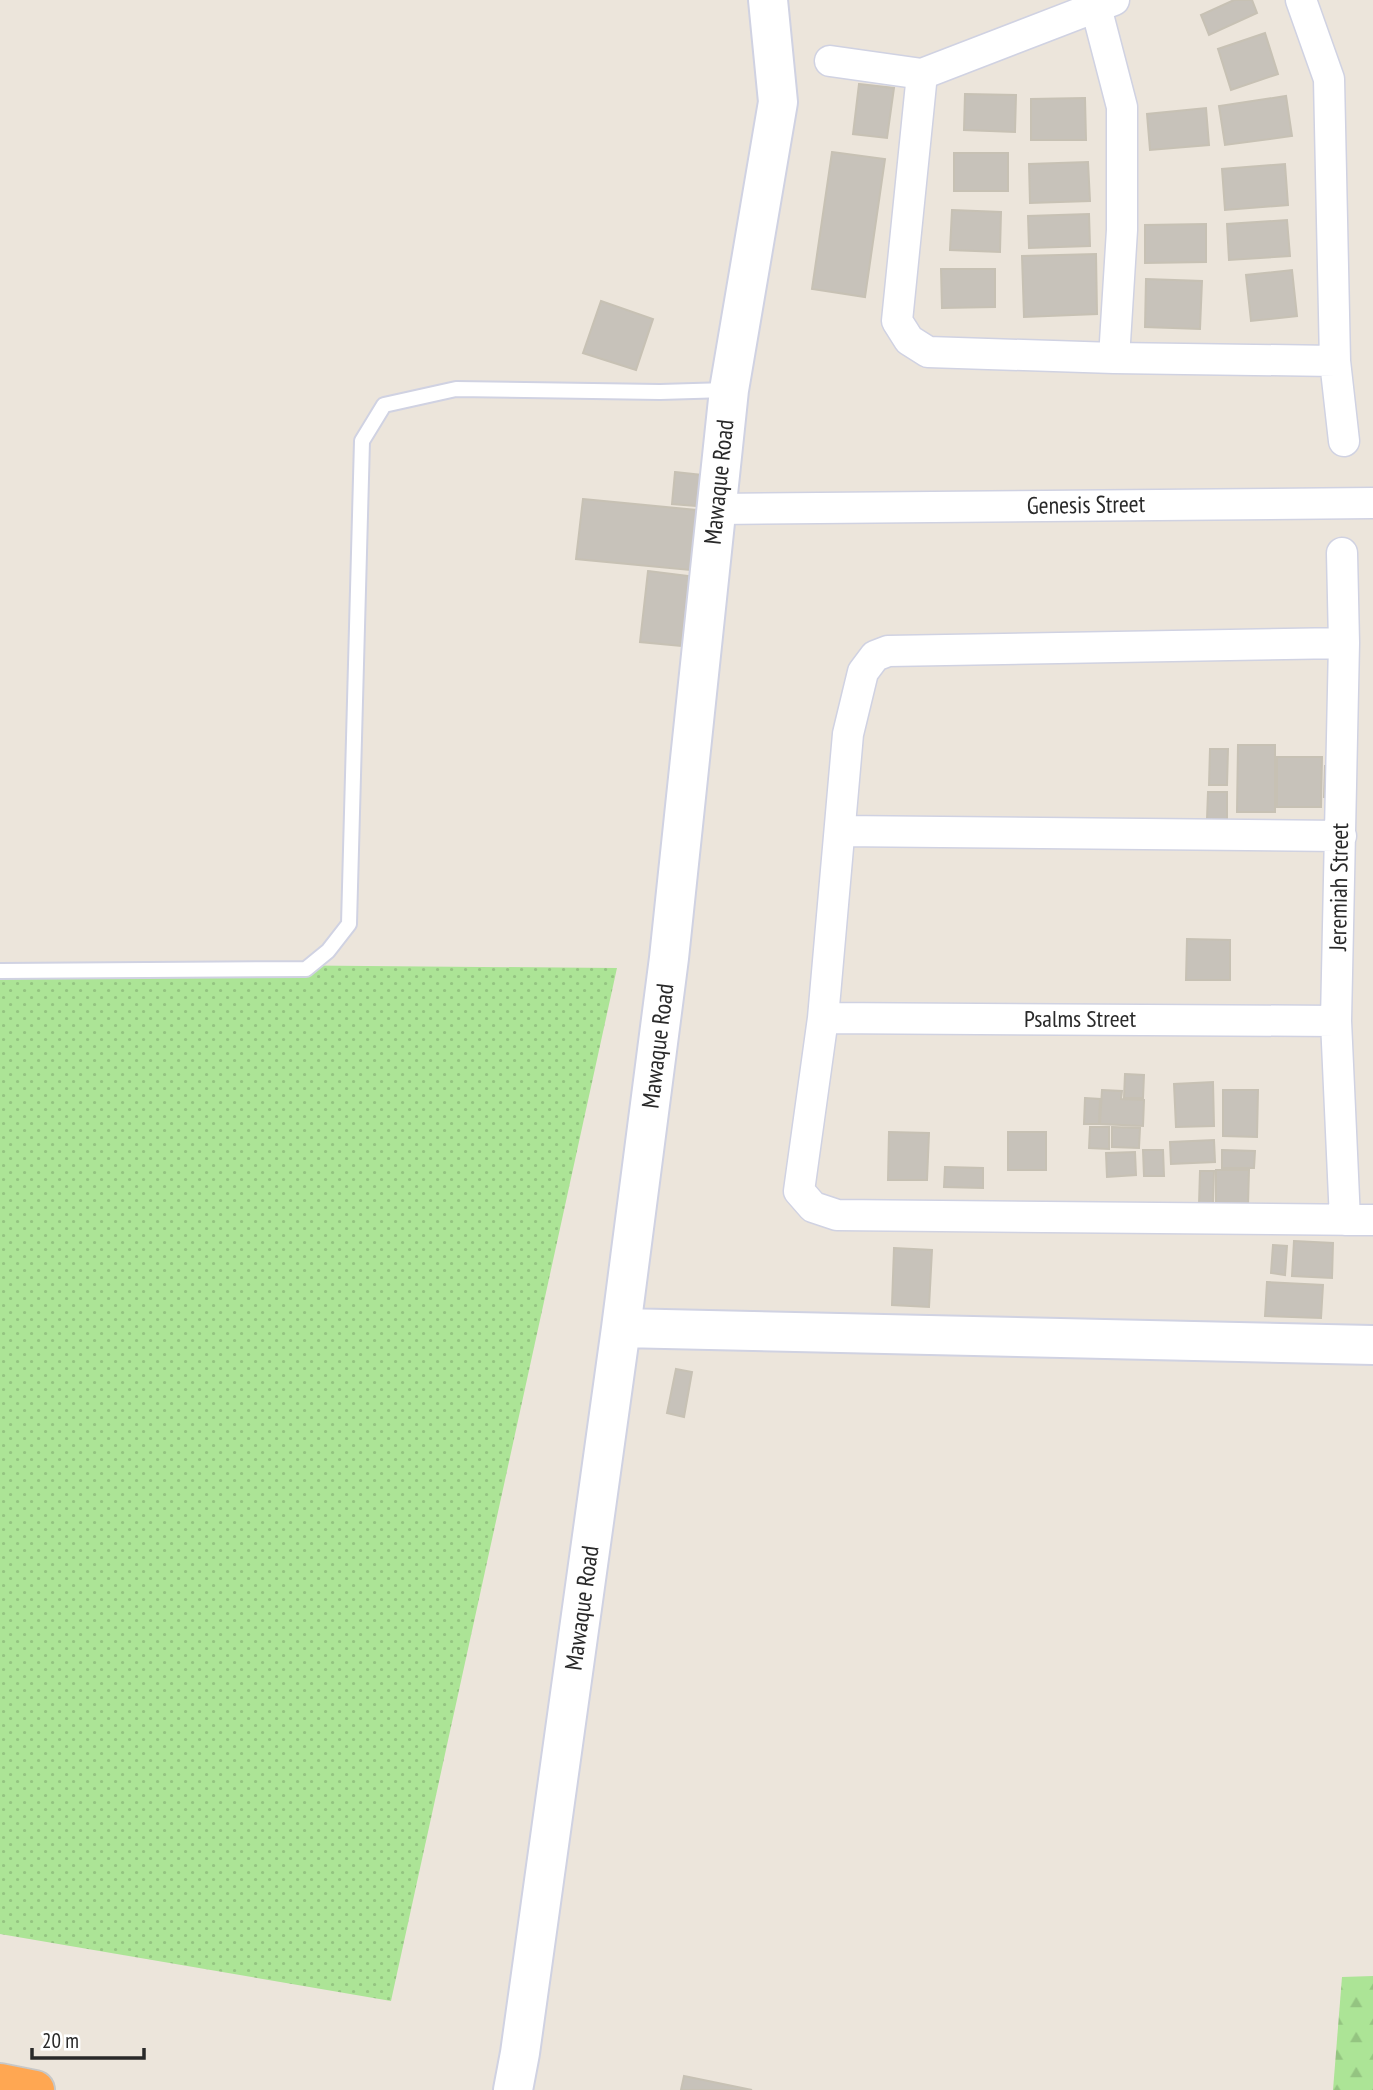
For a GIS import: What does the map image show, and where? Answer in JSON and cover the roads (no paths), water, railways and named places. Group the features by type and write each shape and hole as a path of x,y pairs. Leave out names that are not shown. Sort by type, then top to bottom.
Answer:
{"highway":[{"path":"0,2083 35,2090"}],"main road":[{"name":"Mawaque Road","path":"513,2090 621,1328 671,945 729,390 778,102 768,0"},
{"path":"621,1328 1373,1345"}],"street":[{"path":"1301,0 1329,79 1335,361 1343,441"},
{"path":"830,61 922,74 1105,4 1122,107 1122,230 1114,358"},
{"path":"922,74 897,321 909,340 928,352 1335,361"},
{"name":"Genesis Street","path":"717,509 1373,503"},
{"name":"Jeremiah Street","path":"1342,553 1344,643 1336,1021 1359,1220"},
{"path":"1344,643 888,651 875,656 863,672 848,734 823,1018 799,1191 813,1207 837,1215 1359,1220"},
{"path":"839,831 1341,836"},
{"name":"Psalms Street","path":"823,1018 1336,1021"}],"lane":[{"path":"0,971 306,969 328,951 349,924 362,441 384,405 456,389 660,392 729,390"}]}
